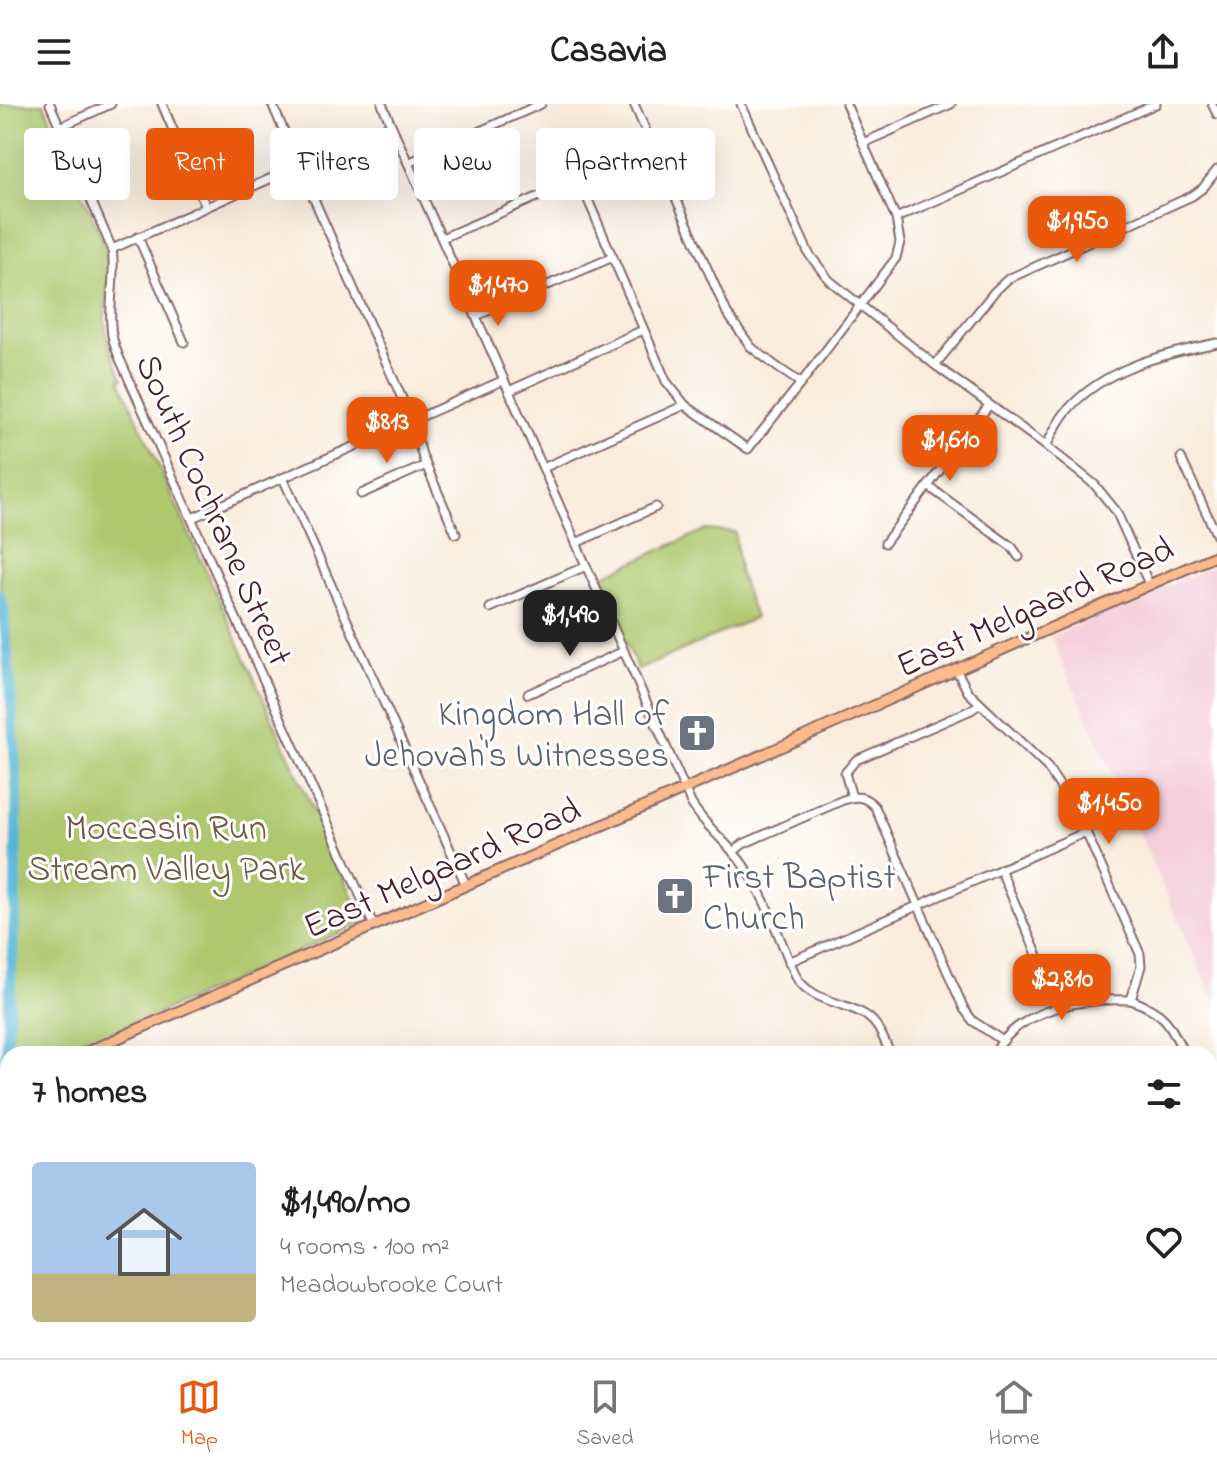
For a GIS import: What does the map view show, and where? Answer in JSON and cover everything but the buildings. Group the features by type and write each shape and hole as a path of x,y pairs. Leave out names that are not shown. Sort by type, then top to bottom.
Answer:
{"main road":[{"name":"East Melgaard Road","path":"100,1046 1217,555"}],"street":[{"name":"South Cochrane Street","path":"50,104 112,249 115,270 111,308 113,342 374,926"},
{"path":"60,127 111,104"},
{"path":"162,104 206,207"},
{"path":"272,104 282,128"},
{"path":"382,104 697,814 742,862 758,890 798,980 820,998 862,1014 875,1023 886,1046"},
{"path":"408,163 541,104"},
{"path":"634,104 727,313 751,347 801,383"},
{"path":"741,104 809,254 829,280 935,365 1094,484 1120,520 1149,584"},
{"path":"442,238 579,179 666,381 685,405 748,449 896,258 900,242 896,218 846,104"},
{"path":"863,143 951,104"},
{"path":"896,218 1156,104"},
{"path":"1212,104 1217,114"},
{"path":"384,128 391,125"},
{"path":"935,365 1008,279 1192,196 1217,170"},
{"path":"112,249 270,179"},
{"path":"314,200 412,421 426,465 456,534"},
{"path":"138,237 184,342"},
{"path":"476,316 613,257"},
{"path":"509,391 643,330"},
{"path":"1046,446 1064,414 1085,393 1107,379 1169,353 1217,343"},
{"path":"192,518 504,380"},
{"path":"543,468 685,405"},
{"path":"885,543 989,405"},
{"path":"1181,458 1217,536"},
{"path":"361,494 426,465"},
{"path":"283,478 466,885"},
{"path":"928,486 1012,547 1019,557"},
{"path":"576,543 656,507"},
{"path":"490,608 586,566"},
{"path":"528,694 624,651"},
{"path":"956,669 968,692 1047,767 1086,832 1140,954 1141,966 1131,1000"},
{"path":"852,797 845,773 850,764 980,704"},
{"path":"733,852 743,844 852,797 863,798 875,807 969,1016 1003,1041"},
{"path":"789,962 1086,832"},
{"path":"1000,869 1060,1007"},
{"path":"1000,1046 1014,1028 1060,1007 1089,1001 1131,1000 1154,1010 1168,1023 1180,1046"}],"shaded area":[{"path":"1217,564 1217,1007 1051,637"}],"green space":[{"name":"Moccasin Run Stream Valley Park","path":"0,104 44,104 54,128 24,128 24,200 85,200 107,250 106,330 111,352 123,379 120,380 364,922 85,1046 6,1046 13,933 16,789 0,595"},
{"path":"705,530 735,532 739,572 755,618 638,670 597,578"}],"waterway":[{"path":"0,595 4,611 17,794 15,913 7,1046"}],"place":[{"name":"Kingdom Hall of Jehovah's Witnesses","path":"697,733"},
{"name":"First Baptist Church","path":"675,896"}]}
